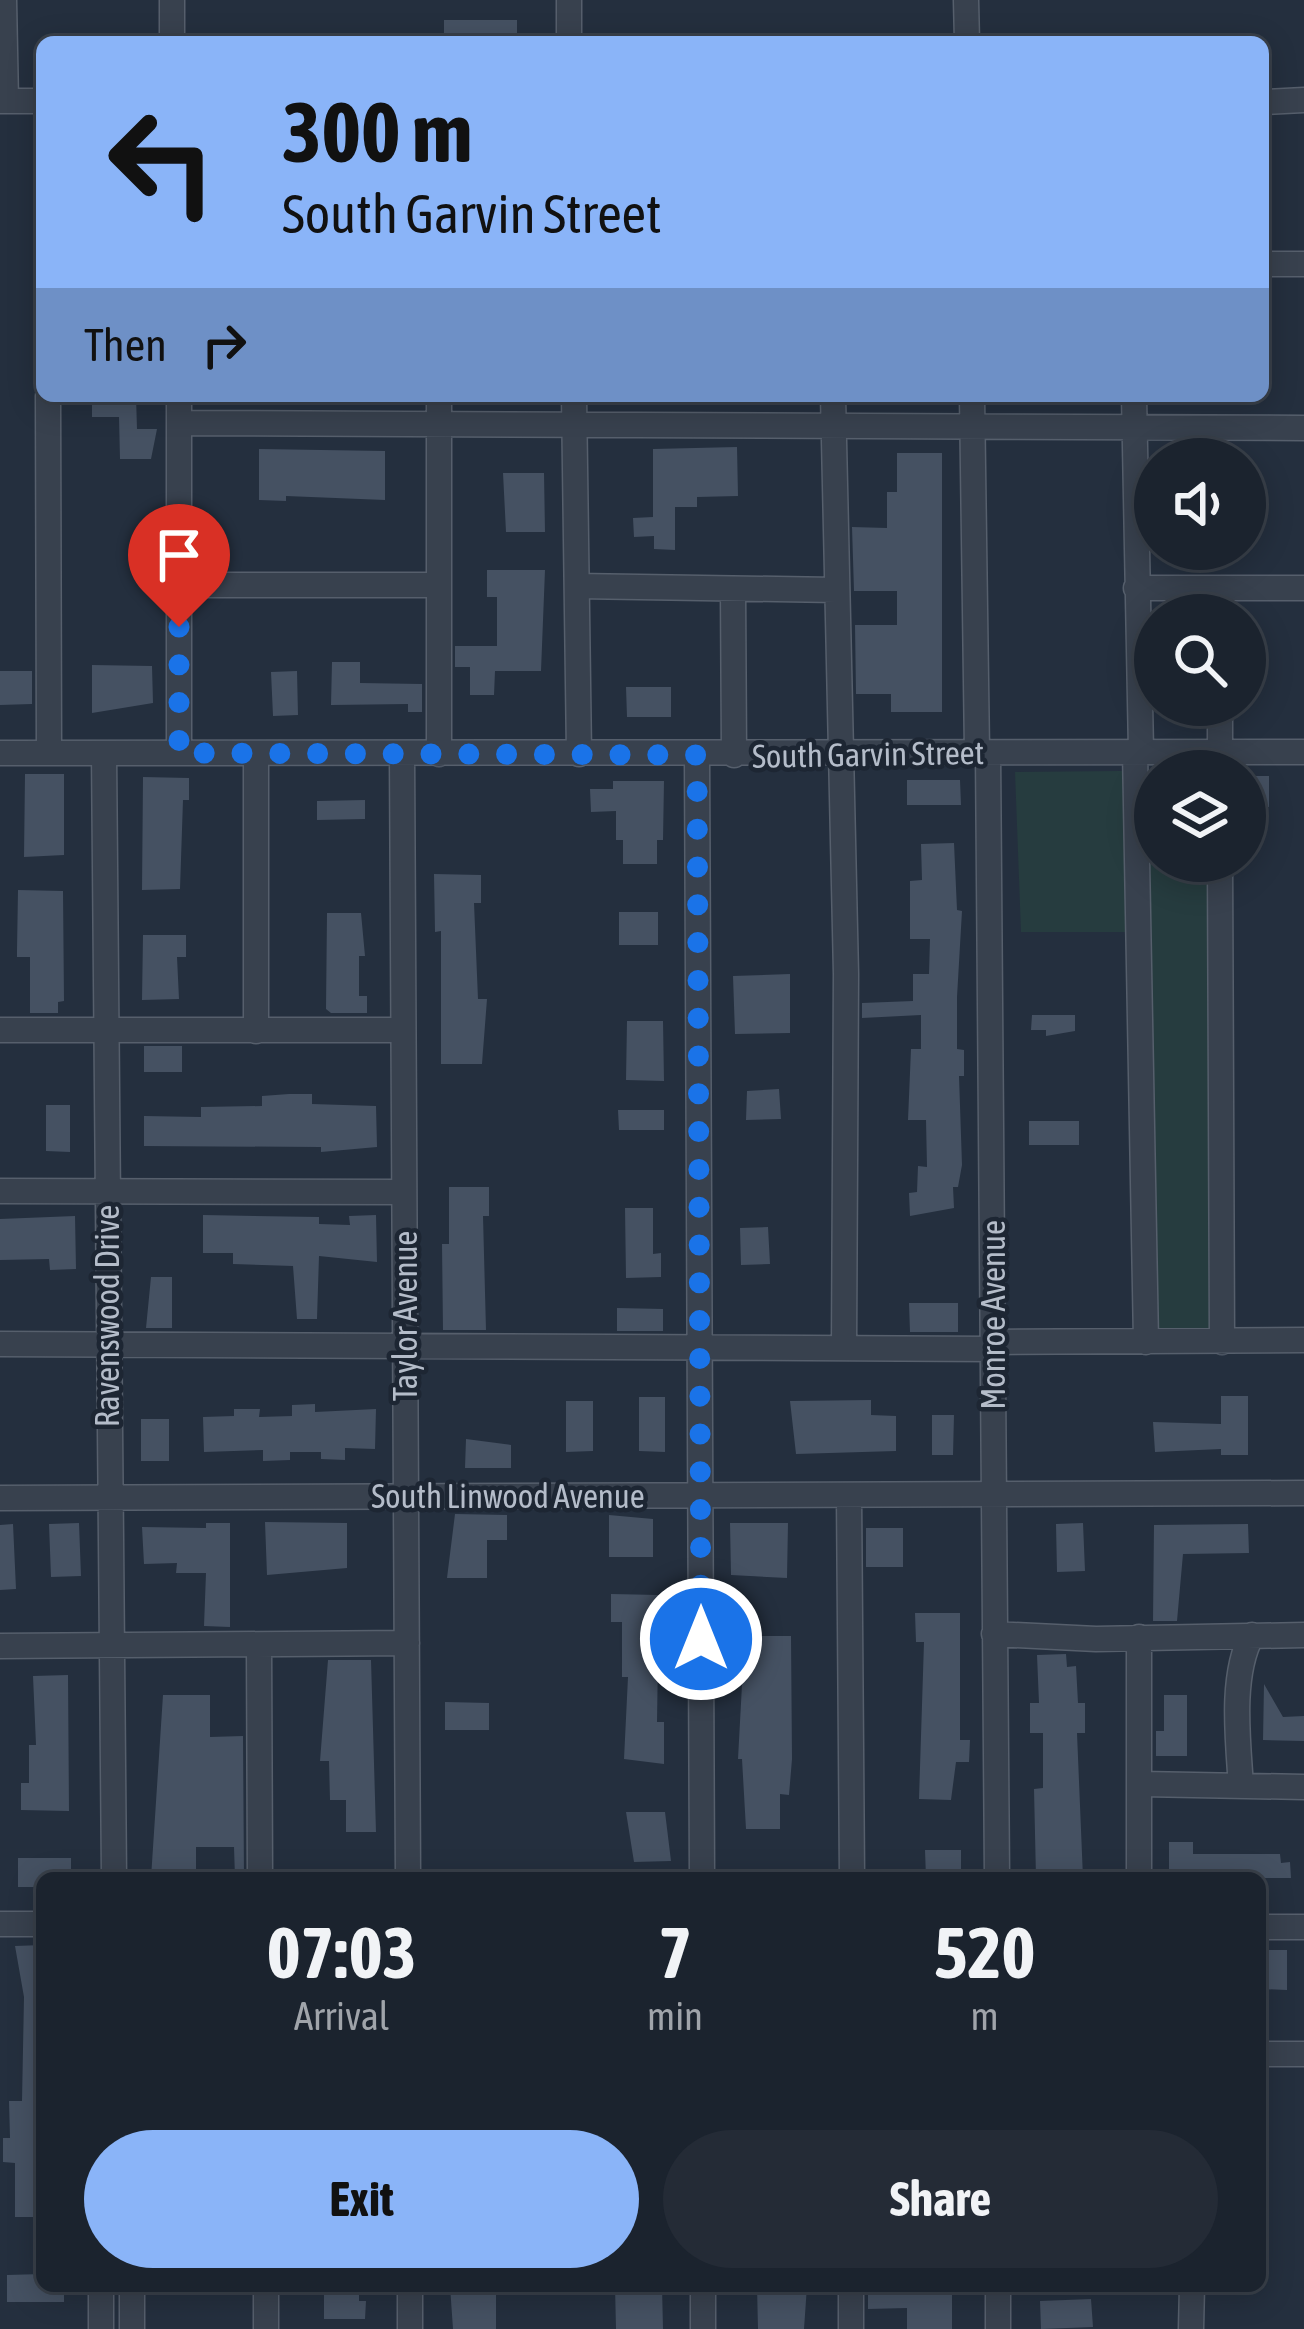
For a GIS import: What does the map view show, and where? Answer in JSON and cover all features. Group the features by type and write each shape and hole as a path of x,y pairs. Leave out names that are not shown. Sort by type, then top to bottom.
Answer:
{"street":[{"path":"4,0 3,101 36,101"},
{"path":"172,0 172,36"},
{"path":"569,0 569,36"},
{"path":"966,0 967,36"},
{"path":"1269,101 1304,100"},
{"path":"1269,264 1304,264"},
{"path":"48,402 49,753"},
{"path":"179,402 179,753"},
{"path":"439,402 439,754"},
{"path":"574,402 579,754"},
{"path":"833,402 846,974 844,1348"},
{"name":"Monroe Avenue","path":"972,402 993,1346 997,1872"},
{"path":"1134,402 1138,750"},
{"path":"179,423 1304,428"},
{"path":"179,584 437,585"},
{"path":"577,586 836,590"},
{"path":"1136,588 1304,588"},
{"path":"733,589 734,755"},
{"path":"1219,589 1219,594"},
{"name":"South Garvin Street","path":"0,753 1134,751"},
{"name":"South Garvin Street","path":"1266,756 1304,752"},
{"name":"Ravenswood Drive","path":"104,753 115,1872"},
{"path":"256,753 256,1031"},
{"name":"Taylor Avenue","path":"402,753 408,1872"},
{"path":"697,755 702,1872"},
{"path":"1140,882 1146,1342"},
{"path":"1220,882 1222,1342"},
{"path":"0,1030 403,1030"},
{"path":"0,1192 404,1192"},
{"path":"0,1344 844,1348 1304,1340"},
{"name":"South Linwood Avenue","path":"0,1498 1304,1492"},
{"path":"849,1495 852,1872"},
{"path":"994,1634 1304,1635"},
{"path":"1241,1786 1238,1742 1244,1658 1252,1635"},
{"path":"1139,1637 1139,1872"},
{"path":"0,1646 407,1643"},
{"path":"259,1646 260,1872"},
{"path":"1142,1784 1304,1786"},
{"path":"0,1924 36,1924"},
{"path":"1266,1927 1304,1927"},
{"path":"1266,2054 1304,2054"},
{"path":"101,2292 101,2329"},
{"path":"132,2292 132,2329"},
{"path":"266,2292 266,2329"},
{"path":"410,2292 410,2329"},
{"path":"703,2292 703,2329"},
{"path":"851,2292 851,2329"},
{"path":"998,2292 998,2329"},
{"path":"1191,2329 1192,2292"}],"green space":[{"path":"1134,771 1134,882 1220,882 1224,1335 1143,1336 1139,932 1021,932 1015,772"}],"building":[{"path":"444,20 517,20 517,36 444,36"},
{"path":"92,402 136,402 137,429 157,429 151,459 120,459 119,417 92,417"},
{"path":"737,447 738,496 697,497 697,507 675,507 675,550 654,549 654,536 634,537 633,518 653,517 653,449"},
{"path":"259,449 385,451 385,500 286,496 286,501 259,500"},
{"path":"897,453 942,453 942,712 891,712 891,694 856,694 855,625 897,625 897,591 854,591 852,527 887,528 887,492 897,492"},
{"path":"503,473 544,473 545,532 506,532"},
{"path":"487,570 545,570 541,671 495,671 494,695 470,695 470,667 455,667 455,646 497,646 497,597 487,597"},
{"path":"332,662 360,662 360,683 422,684 422,712 408,712 408,704 331,705"},
{"path":"92,665 152,666 153,703 92,713"},
{"path":"0,671 32,671 32,704 0,705"},
{"path":"297,671 298,715 273,716 271,672"},
{"path":"626,687 671,687 671,717 627,717"},
{"path":"25,774 64,774 64,855 24,857"},
{"path":"1266,776 1269,776 1266,807"},
{"path":"143,777 189,778 189,800 183,800 180,889 142,890"},
{"path":"907,780 960,780 961,805 907,805"},
{"path":"613,781 664,781 663,840 657,840 657,864 623,864 623,840 616,840 616,811 591,812 590,789 613,789"},
{"path":"365,800 365,819 317,820 317,801"},
{"path":"954,843 957,910 962,911 957,1049 964,1050 964,1076 959,1076 962,1165 958,1187 953,1187 954,1208 910,1216 909,1193 917,1192 918,1166 927,1167 926,1120 908,1120 911,1049 921,1049 921,1015 862,1018 862,1003 913,1001 913,974 929,974 930,939 910,939 910,881 922,880 921,844"},
{"path":"434,874 481,875 481,903 474,903 478,999 487,999 482,1064 441,1064 441,931 435,932"},
{"path":"18,890 63,891 64,1001 58,1002 58,1013 30,1013 30,957 17,957"},
{"path":"619,912 658,912 658,945 619,945"},
{"path":"327,913 361,913 365,956 359,956 359,996 367,996 367,1013 326,1009"},
{"path":"143,935 186,935 186,957 177,957 179,999 142,1000"},
{"path":"790,974 790,1033 735,1034 733,976"},
{"path":"1032,1015 1075,1015 1075,1031 1046,1036 1046,1030 1031,1030"},
{"path":"627,1021 663,1021 664,1081 626,1080"},
{"path":"144,1046 182,1046 182,1072 144,1072"},
{"path":"779,1089 781,1119 746,1120 747,1091"},
{"path":"312,1094 312,1104 376,1106 377,1147 321,1152 321,1147 144,1146 144,1116 201,1117 201,1107 262,1106 262,1096"},
{"path":"46,1105 70,1105 70,1152 46,1151"},
{"path":"618,1110 664,1110 664,1130 619,1130"},
{"path":"1029,1121 1079,1121 1079,1145 1029,1145"},
{"path":"449,1187 489,1187 489,1216 483,1216 486,1330 443,1330 442,1244 449,1244"},
{"path":"625,1208 653,1208 653,1254 661,1253 661,1277 626,1278"},
{"path":"203,1215 319,1217 319,1224 350,1225 349,1216 376,1215 377,1262 319,1256 317,1319 297,1319 293,1266 233,1264 233,1253 203,1253"},
{"path":"75,1216 76,1269 50,1270 49,1259 0,1260 0,1219"},
{"path":"768,1227 770,1264 741,1265 740,1228"},
{"path":"151,1277 172,1277 172,1328 146,1328"},
{"path":"909,1303 958,1303 958,1332 910,1332"},
{"path":"617,1308 663,1309 663,1331 617,1331"},
{"path":"1221,1396 1248,1396 1248,1455 1221,1455 1221,1449 1155,1452 1153,1422 1221,1424"},
{"path":"639,1397 665,1397 665,1452 639,1451"},
{"path":"871,1400 871,1415 896,1416 896,1451 796,1454 790,1401"},
{"path":"566,1401 593,1401 593,1451 566,1452"},
{"path":"315,1404 315,1412 376,1409 375,1449 345,1448 345,1460 321,1459 321,1452 290,1452 290,1460 263,1461 263,1450 204,1452 203,1417 234,1416 234,1409 260,1409 259,1417 292,1416 292,1405"},
{"path":"932,1415 954,1415 953,1455 932,1455"},
{"path":"141,1419 169,1419 169,1461 141,1461"},
{"path":"466,1439 511,1445 511,1468 465,1468"},
{"path":"455,1514 507,1515 507,1540 487,1540 487,1578 447,1578"},
{"path":"609,1515 653,1519 653,1557 609,1557"},
{"path":"265,1522 347,1523 347,1568 267,1575"},
{"path":"79,1523 81,1576 51,1577 49,1524"},
{"path":"206,1523 230,1523 230,1627 204,1626 206,1573 176,1573 177,1563 144,1564 142,1527 206,1528"},
{"path":"730,1523 788,1523 787,1578 731,1575"},
{"path":"1083,1523 1085,1571 1057,1572 1056,1524"},
{"path":"13,1524 16,1589 0,1590 0,1525"},
{"path":"1248,1524 1249,1553 1183,1554 1177,1621 1153,1621 1154,1525"},
{"path":"866,1528 903,1528 903,1567 866,1567"},
{"path":"611,1594 659,1595 657,1722 664,1722 664,1764 624,1759 628,1677 622,1677 622,1622 611,1622"},
{"path":"915,1613 960,1613 960,1740 970,1740 969,1762 956,1762 951,1800 919,1799 924,1642 916,1642"},
{"path":"738,1636 791,1636 792,1759 789,1795 780,1794 780,1829 746,1829 742,1759 738,1759 743,1666 738,1666"},
{"path":"1066,1654 1067,1667 1076,1666 1078,1703 1085,1703 1085,1733 1077,1733 1083,1872 1036,1872 1034,1789 1043,1788 1043,1733 1030,1733 1030,1703 1039,1703 1037,1655"},
{"path":"328,1660 371,1660 376,1832 346,1832 346,1800 330,1800 329,1761 320,1761"},
{"path":"68,1675 69,1811 21,1810 21,1783 29,1783 29,1745 36,1745 33,1676"},
{"path":"1264,1684 1283,1717 1304,1716 1304,1741 1263,1740"},
{"path":"163,1695 210,1695 210,1737 243,1736 244,1872 235,1872 234,1847 196,1847 196,1872 151,1872"},
{"path":"1164,1695 1187,1695 1187,1756 1156,1756 1156,1731 1164,1731"},
{"path":"445,1702 489,1703 489,1730 445,1730"},
{"path":"626,1812 665,1812 671,1861 634,1862"},
{"path":"1169,1842 1193,1842 1193,1854 1280,1854 1281,1863 1290,1862 1291,1878 1266,1878 1266,1872 1169,1872"},
{"path":"925,1850 961,1850 961,1872 926,1872"},
{"path":"18,1858 71,1858 71,1872 36,1872 36,1887 18,1887"},
{"path":"36,1945 36,2217 15,2217 15,2163 3,2162 3,2138 10,2138 9,2101 22,2101 24,1997 15,1946"},
{"path":"1266,1950 1287,1950 1287,1990 1266,1989"},
{"path":"36,2274 36,2292 64,2292 64,2302 7,2302 7,2275"},
{"path":"324,2292 359,2292 359,2301 366,2301 365,2319 324,2319"},
{"path":"450,2292 496,2292 496,2329 453,2329"},
{"path":"615,2292 662,2292 663,2329 616,2329"},
{"path":"757,2292 807,2292 804,2329 758,2329"},
{"path":"868,2292 952,2292 952,2329 907,2329 907,2308 868,2309"},
{"path":"1091,2299 1093,2327 1041,2329 1040,2301"}],"route":[{"path":"179,627 179,753 697,755 701,1639"}]}
